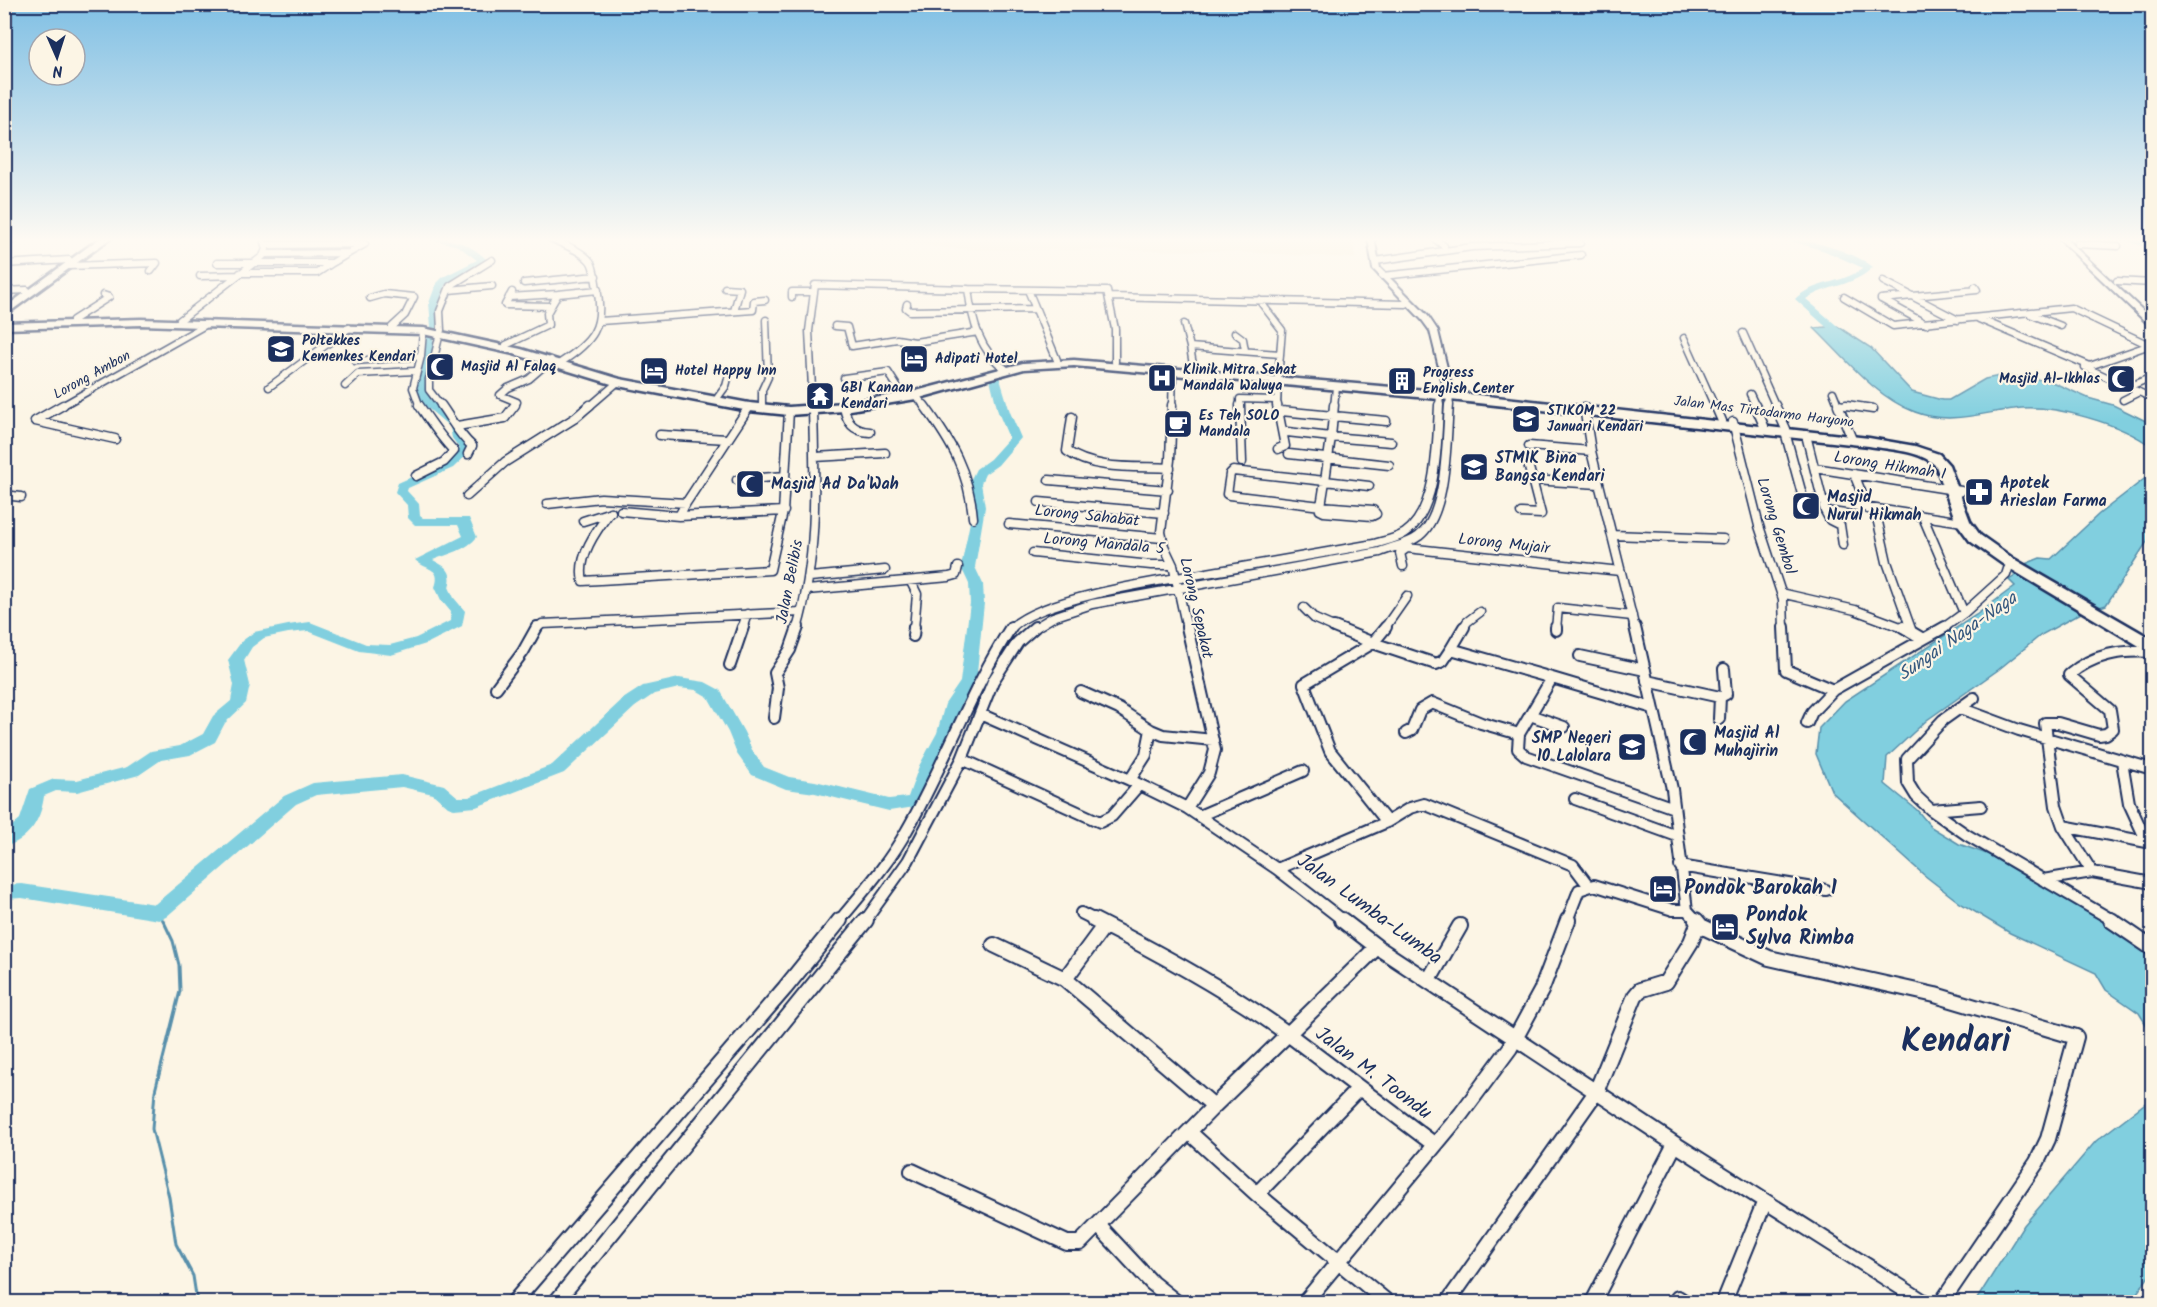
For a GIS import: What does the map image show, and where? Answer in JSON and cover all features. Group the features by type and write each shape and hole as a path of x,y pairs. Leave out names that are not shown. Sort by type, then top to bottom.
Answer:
{"highway":[{"path":"4,314 23,299"},
{"path":"4,324 73,320 392,327 434,331 506,345 618,382 789,411 844,407 954,383 1028,362 1057,360 1116,362 1173,371 1445,394"},
{"path":"4,324 180,320 434,331"},
{"path":"456,335 626,379 756,406 813,409 916,395 958,385 1005,369 1031,364 1058,363 1194,370 1336,387 1445,394"},
{"name":"Jalan Mas Tirtodarmo Haryono","path":"1445,394 1764,426 1806,435 1869,442 1923,452 1938,461 1972,521 2011,563"},
{"name":"Jalan Mas Tirtodarmo Haryono","path":"1730,423 1914,445 1940,455 1950,464 1963,522 1975,538 2011,563"},
{"path":"2011,563 2152,638"},
{"path":"2100,611 2152,646"}],"street":[{"path":"73,320 106,299"},
{"path":"180,320 207,299"},
{"path":"392,327 405,315 413,299"},
{"path":"416,476 444,462 454,451 442,440 440,432 412,393 415,371 421,356 439,326 443,299"},
{"path":"508,299 505,305 551,306"},
{"path":"506,345 548,325 546,315 555,299"},
{"path":"458,426 505,418 517,402 500,394 529,379 588,340 600,321 600,299"},
{"path":"734,311 737,299"},
{"name":"Jalan Belibis","path":"774,718 778,694 775,673 791,648 807,590 815,524 815,457 809,330 813,299"},
{"path":"969,299 970,310 982,344 1005,369"},
{"path":"1032,299 1057,360"},
{"path":"1110,299 1115,329 1116,362"},
{"path":"1209,299 1406,304"},
{"path":"1401,299 1422,321 1433,337"},
{"path":"514,1302 697,1091 874,878 912,822 993,655 1012,626 1030,615 1055,605 1124,587 1177,582 1380,552 1418,537 1427,528 1439,503 1445,394 1433,337 1425,318 1406,299"},
{"path":"1847,299 1892,326 2071,308 2151,345"},
{"path":"1881,299 1926,324"},
{"path":"1918,299 1958,320"},
{"path":"2127,299 2152,323"},
{"path":"2137,299 2152,314"},
{"path":"600,321 753,310 754,301 765,300"},
{"path":"1259,300 1282,328 1280,354 1284,381 1276,400 1285,446 1278,448"},
{"path":"2131,303 2142,304"},
{"path":"907,304 906,308 910,311 1036,309"},
{"path":"2029,313 2061,326"},
{"path":"1978,319 2090,366"},
{"path":"679,516 727,439 756,406 768,377 766,321"},
{"name":"Lorong Ambon","path":"115,439 35,421 207,324"},
{"path":"1184,324 1194,370"},
{"path":"835,326 847,327 853,348 897,339 915,342 978,332"},
{"path":"269,387 349,328"},
{"path":"434,331 429,388 458,426 462,437 472,446 468,454"},
{"path":"1235,333 1243,339 1245,350"},
{"path":"1743,333 1785,430 1801,497 1963,522"},
{"name":"Lorong Gembol","path":"1684,338 1730,423 1759,526 1781,593 1786,670 1833,690"},
{"path":"2151,345 2085,368 2152,398"},
{"path":"1190,347 1280,354"},
{"path":"355,362 421,356"},
{"path":"345,386 358,374 415,371"},
{"name":"Lorong Sepakat","path":"1173,371 1170,468 1162,538 1177,582 1198,684 1213,740 1214,762 1187,808"},
{"path":"844,378 888,372 902,394"},
{"path":"718,397 726,386 729,375"},
{"path":"2128,387 2152,377"},
{"path":"467,496 505,462 575,418 618,382"},
{"path":"1336,387 1329,458 1325,481 1322,506 1320,510 1376,515 1374,510 1322,506 1227,494 1232,471 1242,471 1325,481 1369,486"},
{"path":"1833,392 1851,437"},
{"path":"2123,400 2139,392"},
{"path":"556,1302 855,936 908,861 962,759 993,681 1017,642 1032,629 1053,617 1092,604 1177,582 1374,544 1406,532 1424,509 1445,394"},
{"path":"1750,394 1764,426"},
{"path":"916,395 941,429 966,476 971,493 973,518"},
{"path":"1242,462 1240,399 1276,400"},
{"path":"1838,404 1873,409"},
{"path":"844,407 846,419 851,428 870,432"},
{"path":"1585,409 1591,452 1646,675 1674,808 1687,910 1698,924 1754,952 1782,962 1935,995 2076,1037 2048,1138 2037,1162 1942,1302"},
{"path":"610,512 594,534 588,549 581,575 584,581 766,572 773,564 784,510 789,411"},
{"path":"1281,411 1386,421"},
{"path":"1072,417 1067,452 1069,455 1087,461 1170,468"},
{"path":"1287,432 1391,442"},
{"path":"660,435 727,439"},
{"path":"1806,435 1822,501 1830,520 1840,525 1843,544"},
{"path":"1529,446 1591,452"},
{"path":"815,457 885,453"},
{"path":"1288,454 1389,465"},
{"path":"1521,513 1541,514 1527,460"},
{"name":"Lorong Hikmah I","path":"1815,468 1956,490"},
{"path":"1854,474 1871,509 1911,629"},
{"path":"737,480 785,476"},
{"path":"1048,480 1167,490"},
{"path":"1532,480 1599,484"},
{"path":"4,495 21,497"},
{"path":"548,504 601,498 686,503"},
{"path":"621,511 629,500"},
{"path":"1039,502 1164,513"},
{"path":"583,521 610,512 621,511 679,516 737,515 784,510"},
{"path":"1923,517 1964,613"},
{"name":"Lorong Sahabat","path":"1009,524 1162,538"},
{"path":"1612,535 1723,539"},
{"name":"Lorong Mujair","path":"1404,566 1400,553 1407,548 1620,571"},
{"name":"Lorong Mandala 5","path":"1033,553 1151,565 1173,565"},
{"path":"1808,723 1812,712 1833,690 1964,613 2006,574 2011,563"},
{"path":"807,590 950,577 956,574 958,567"},
{"path":"810,577 885,570"},
{"path":"911,582 917,594 913,636"},
{"path":"1781,593 1878,618 1911,629 1923,639"},
{"path":"1387,822 1330,751 1303,686 1373,643 1407,596"},
{"path":"1556,630 1557,597"},
{"path":"1304,608 1315,620 1436,664 1443,661 1467,622 1480,612"},
{"path":"1558,608 1632,616"},
{"path":"496,688 523,652 536,629 542,624 801,612"},
{"path":"730,665 747,614"},
{"path":"1451,649 1653,708"},
{"path":"2092,872 2062,826 2056,806 2046,738 2047,722 2106,735 2114,729 2113,712 2108,703 2069,675 2074,669 2103,656 2121,652 2152,652"},
{"path":"1580,656 1720,697 1726,694 1724,669"},
{"path":"1552,678 1519,734 1518,749 1526,756 1674,808"},
{"path":"1081,692 1119,709 1151,730 1177,738 1213,740"},
{"path":"1719,719 1720,697"},
{"path":"1974,698 1943,720 1907,759 1908,783 1916,796 1967,836 2121,926 2152,948"},
{"path":"1406,733 1412,729 1420,710 1432,703 1481,723 1519,734"},
{"path":"1960,708 2046,738 2152,769"},
{"path":"980,714 1135,782 1187,808 1276,869"},
{"path":"1530,716 1564,727"},
{"path":"962,759 1101,822 1109,819 1135,782 1146,755 1151,730"},
{"path":"2122,761 2125,789 2130,806 2150,843"},
{"path":"1200,816 1303,771"},
{"path":"1575,799 1677,836"},
{"name":"Jalan Lumba-Lumba","path":"1588,885 1573,865 1430,806 1418,805 1387,822 1276,869 1377,947 1675,1144 1924,1302"},
{"path":"1931,810 1981,806"},
{"path":"2062,826 2150,843"},
{"path":"1680,866 1826,890"},
{"path":"2043,880 2092,872 2152,883"},
{"path":"1305,1302 1435,1144 1516,1038 1537,1001 1579,890 1588,885 1602,887 1673,909 1687,910"},
{"name":"Jalan M. Toondu","path":"1081,913 1158,952 1262,1016 1435,1144"},
{"path":"1448,1302 1596,1092 1635,996 1640,990 1666,982 1691,942 1698,924"},
{"path":"1065,979 1104,926"},
{"path":"1429,980 1460,926"},
{"path":"994,945 1065,979 1214,1106"},
{"path":"912,1171 1067,1243 1080,1243 1214,1106 1377,947"},
{"path":"1257,1194 1359,1088"},
{"path":"1189,1132 1257,1194 1387,1302"},
{"path":"1593,1302 1675,1144"},
{"path":"1724,1302 1765,1201"},
{"path":"1098,1226 1152,1283 1176,1302"}],"water":[{"path":"1837,326 1871,348 1912,392 1949,400 1985,379 2000,376 2025,377 2052,382 2088,398 2113,405 2152,424 2152,447 2105,423 2047,409 2014,409 1953,418 1940,418 1915,412 1900,405 1874,387 1814,328"},
{"path":"2152,473 2152,534 2106,605 2081,613 2041,635 1998,670 1927,720 1887,757 1885,784 1917,810 1931,827 1959,844 2001,859 2119,929 2152,953 2152,1034 2139,1013 2106,990 2096,973 2010,933 1960,903 1924,875 1832,792 1816,754 1819,728 1845,701 1976,615 2015,586 2009,580 2015,576 2010,570 2040,558 2051,559 2099,514"},
{"path":"2152,1098 2152,1272 2137,1293 2136,1302 1975,1302 2024,1225 2096,1141"}],"waterway":[{"path":"4,841 18,833 28,822 36,793 54,785 77,786 133,771 157,755 184,751 209,738 219,720 238,703 242,685 236,660 247,644 259,635 310,626 364,648 391,650 421,641 457,623 458,611 448,600 442,587 445,578 442,570 422,560 465,542 470,537 464,521 420,522 414,518 413,504 401,492 402,486 449,465 466,450 465,444 458,438 455,426 427,402 420,390 428,365 430,352 428,339 436,326 435,299"},
{"name":"Sungai Naga-Naga","path":"1800,299 1846,339"},
{"path":"4,892 22,891 159,912 290,800 313,789 402,781 438,789 454,803 470,803 558,769 629,703 649,690 679,683 700,685 714,694 736,732 745,754 758,771 786,783 815,787 889,805 915,802 927,766 945,733 953,704 968,682 977,603 976,584 968,567 979,507 975,483 980,472 994,462 1015,438 1004,412 995,379"},
{"path":"159,912 163,921"},
{"path":"163,920 173,941 179,965 180,991 155,1091 152,1129 169,1197 176,1244 193,1276 197,1302"}],"place":[{"name":"Poltekkes Kemenkes Kendari","path":"281,349"},
{"name":"Adipati Hotel","path":"914,359"},
{"name":"Masjid Al Falaq","path":"440,367"},
{"name":"Hotel Happy Inn","path":"654,371"},
{"name":"Klinik Mitra Sehat Mandala Waluya","path":"1162,378"},
{"name":"Masjid Al-Ikhlas","path":"2121,379"},
{"name":"Progress English Center","path":"1402,381"},
{"name":"GBI Kanaan Kendari","path":"820,396"},
{"name":"STIKOM 22 Januari Kendari","path":"1526,419"},
{"name":"Es Teh SOLO Mandala","path":"1178,424"},
{"name":"STMIK Bina Bangsa Kendari","path":"1474,467"},
{"name":"Masjid Ad Da'Wah","path":"750,484"},
{"name":"Apotek Arieslan Farma","path":"1979,492"},
{"name":"Masjid Nurul Hikmah","path":"1806,506"},
{"name":"Masjid Al Muhajirin","path":"1693,742"},
{"name":"SMP Negeri 10 Lalolara","path":"1632,747"},
{"name":"Pondok Barokah 1","path":"1663,889"},
{"name":"Pondok Sylva Rimba","path":"1725,927"}],"district":[{"name":"Kendari","path":"1956,1042"}]}
